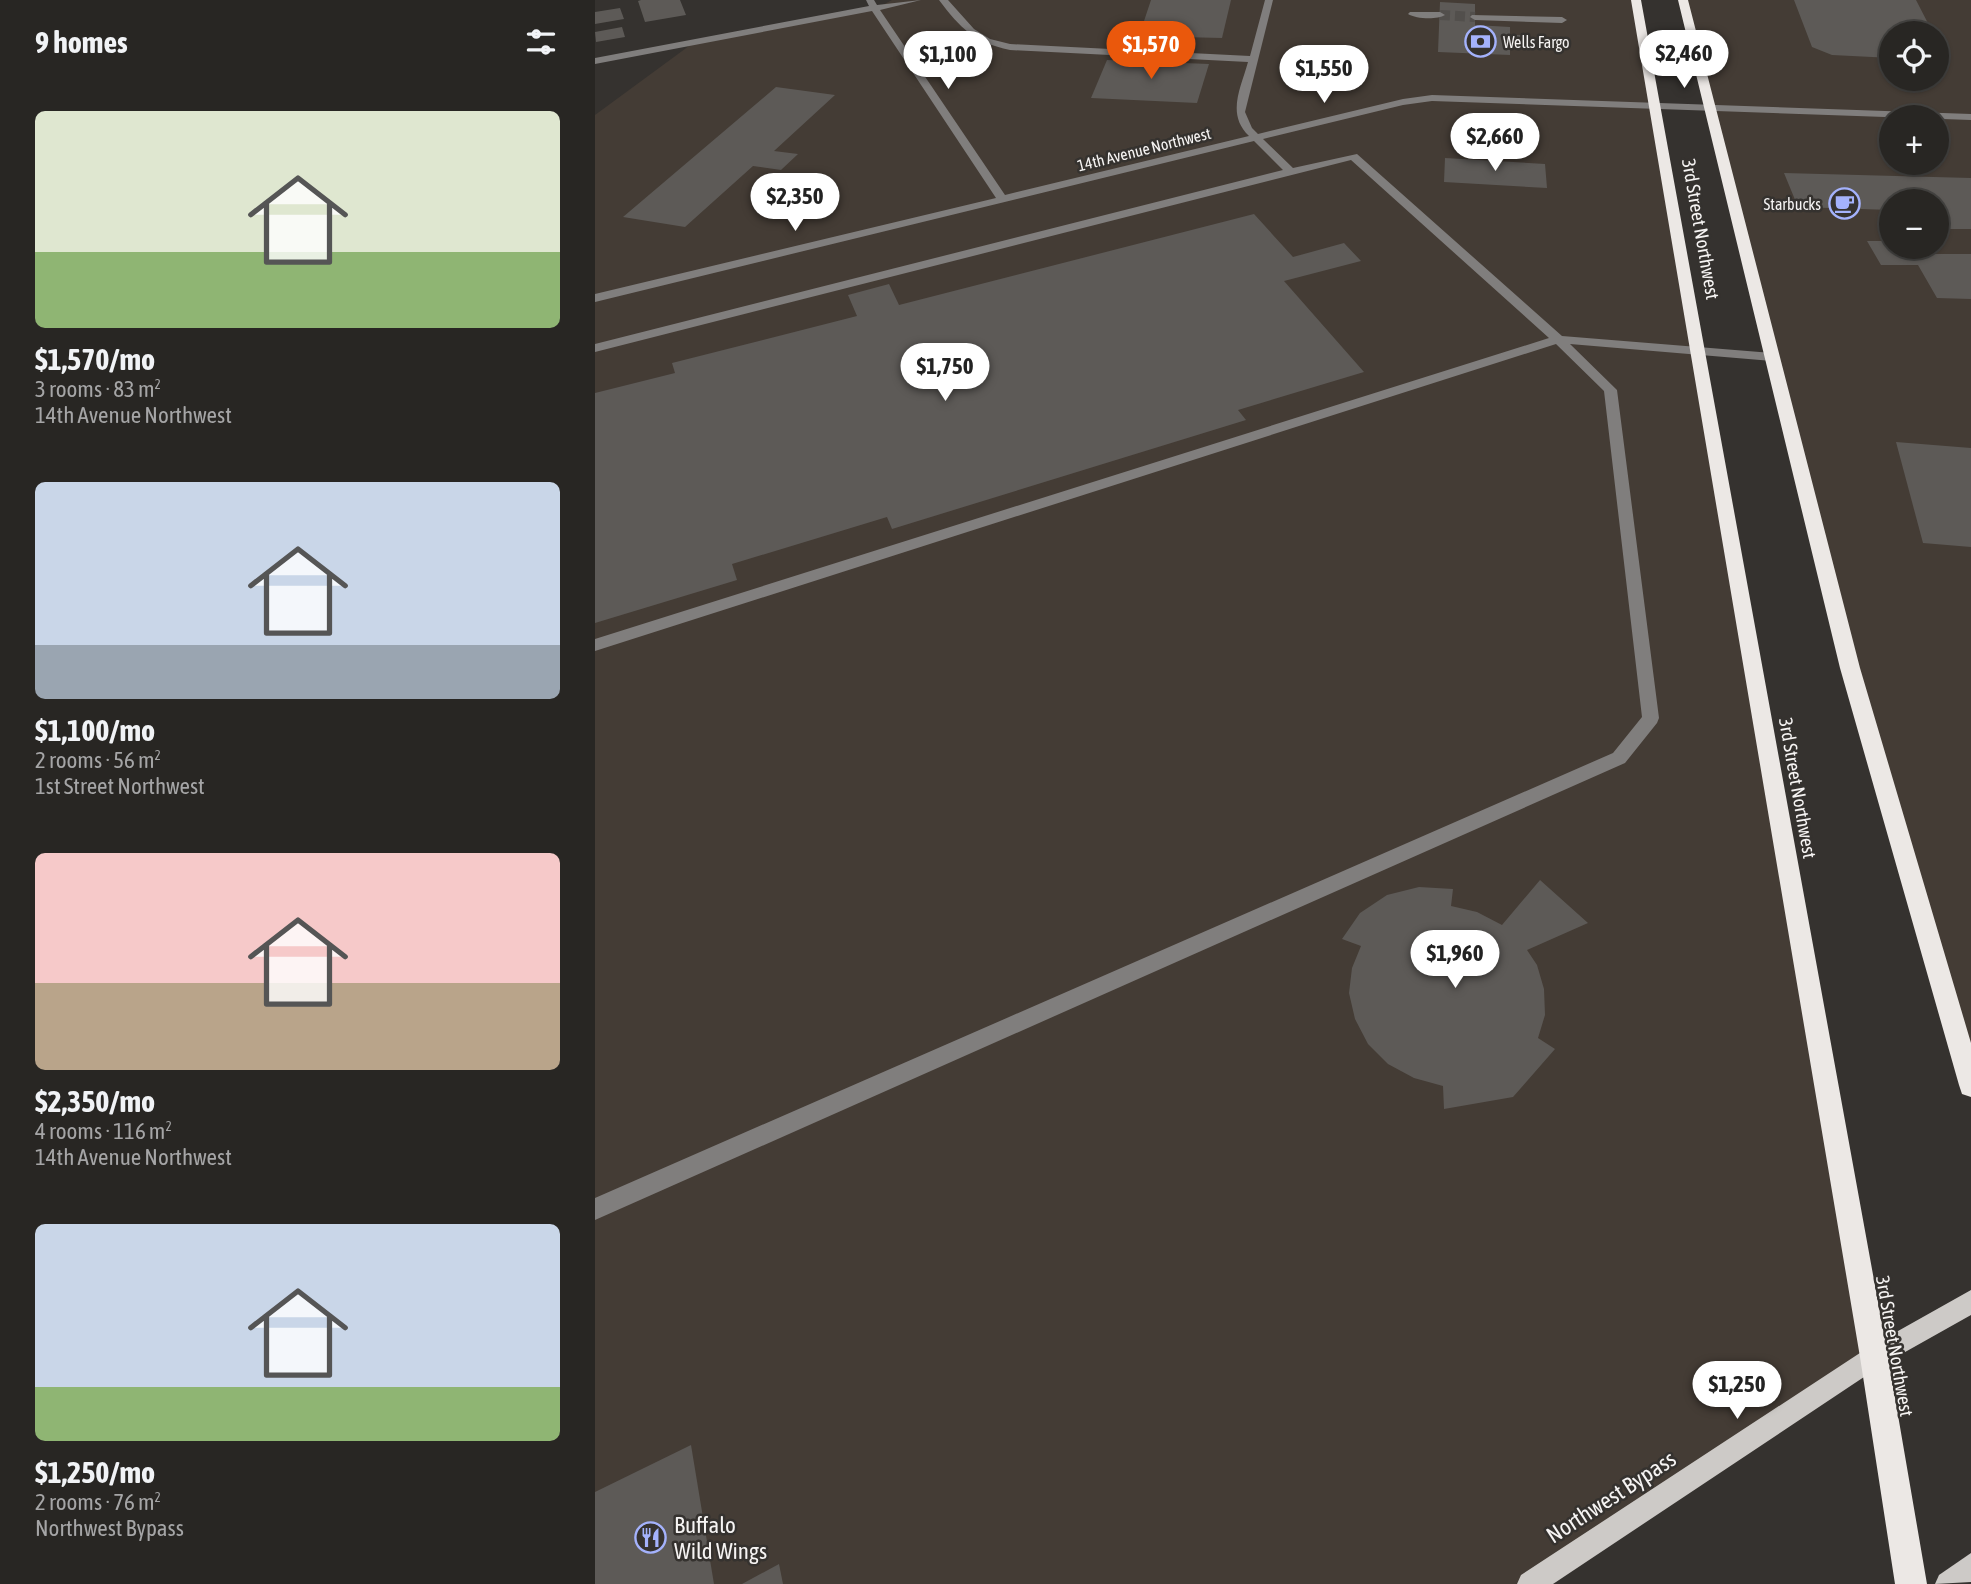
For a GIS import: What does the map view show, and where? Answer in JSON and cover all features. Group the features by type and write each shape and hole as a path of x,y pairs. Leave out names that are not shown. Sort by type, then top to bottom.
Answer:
{"highway":[{"name":"3rd Street Northwest","path":"1636,0 1874,1357 1911,1584"},
{"name":"3rd Street Northwest","path":"1683,0 1850,668 1971,1085"}],"main road":[{"name":"Northwest Bypass","path":"1530,1584 1874,1357 1971,1302"},
{"path":"1948,1584 1971,1566"}],"street":[{"path":"595,61 872,5 917,0"},
{"path":"943,0 975,38 992,44 1254,59"},
{"path":"1269,0 1240,113 1247,129 1291,172"},
{"path":"872,5 1002,199"},
{"path":"1413,14 1440,15"},
{"path":"1475,17 1562,20"},
{"name":"14th Avenue Northwest","path":"595,298 1403,102 1432,98 1971,117"},
{"path":"595,348 1353,156 1558,339 1610,390 1651,718 1619,758 595,1209"},
{"path":"595,645 1558,339 1772,358"}],"shaded area":[{"path":"892,0 1636,0 1874,1357 1530,1584 595,1584 595,115 693,43 875,9"},
{"path":"1683,0 1971,0 1971,1076 1772,357"}],"building":[{"path":"680,0 686,15 645,22 638,1"},
{"path":"1151,0 1231,0 1222,38 1139,36"},
{"path":"1794,0 1916,0 1927,21 1879,21 1879,57 1832,55 1812,47"},
{"name":"Wells Fargo","path":"1440,2 1475,4 1475,25 1510,27 1510,35 1522,35 1523,49 1510,48 1510,55 1438,52"},
{"path":"620,8 624,19 595,24 595,12"},
{"path":"622,27 625,37 596,42 595,32"},
{"path":"1107,60 1209,64 1197,103 1091,98"},
{"path":"776,87 835,95 774,151 798,154 781,170 753,166 685,227 623,217"},
{"path":"1445,158 1545,164 1547,188 1444,182"},
{"name":"Starbucks","path":"1784,173 1971,178 1971,229 1949,229 1949,189 1879,189 1879,210 1798,207"},
{"path":"1254,214 1293,257 1344,243 1361,261 1284,281 1364,372 1238,410 1246,420 892,529 887,517 732,564 737,580 595,623 595,393 675,373 672,363 857,316 848,295 889,284 899,305"},
{"path":"1867,241 1879,241 1879,259 1949,259 1949,254 1971,254 1971,299 1937,298 1918,265 1881,265"},
{"path":"1896,442 1971,448 1971,547 1923,543"},
{"path":"1540,880 1588,923 1527,950 1537,965 1544,989 1545,1015 1538,1038 1555,1049 1513,1097 1444,1109 1443,1086 1414,1078 1388,1064 1368,1044 1355,1019 1349,993 1352,968 1361,946 1342,939 1360,913 1387,895 1419,887 1453,889 1451,906 1477,912 1502,925"},
{"name":"Buffalo Wild Wings","path":"691,1445 714,1584 595,1584 595,1492"},
{"name":"Buffalo Wild Wings","path":"779,1564 783,1584 742,1584"}],"tunnel":[{"path":"1440,15 1475,17"}],"place":[{"name":"Wells Fargo","path":"1480,42"},
{"name":"Starbucks","path":"1844,204"},
{"name":"Buffalo Wild Wings","path":"651,1538"}]}
